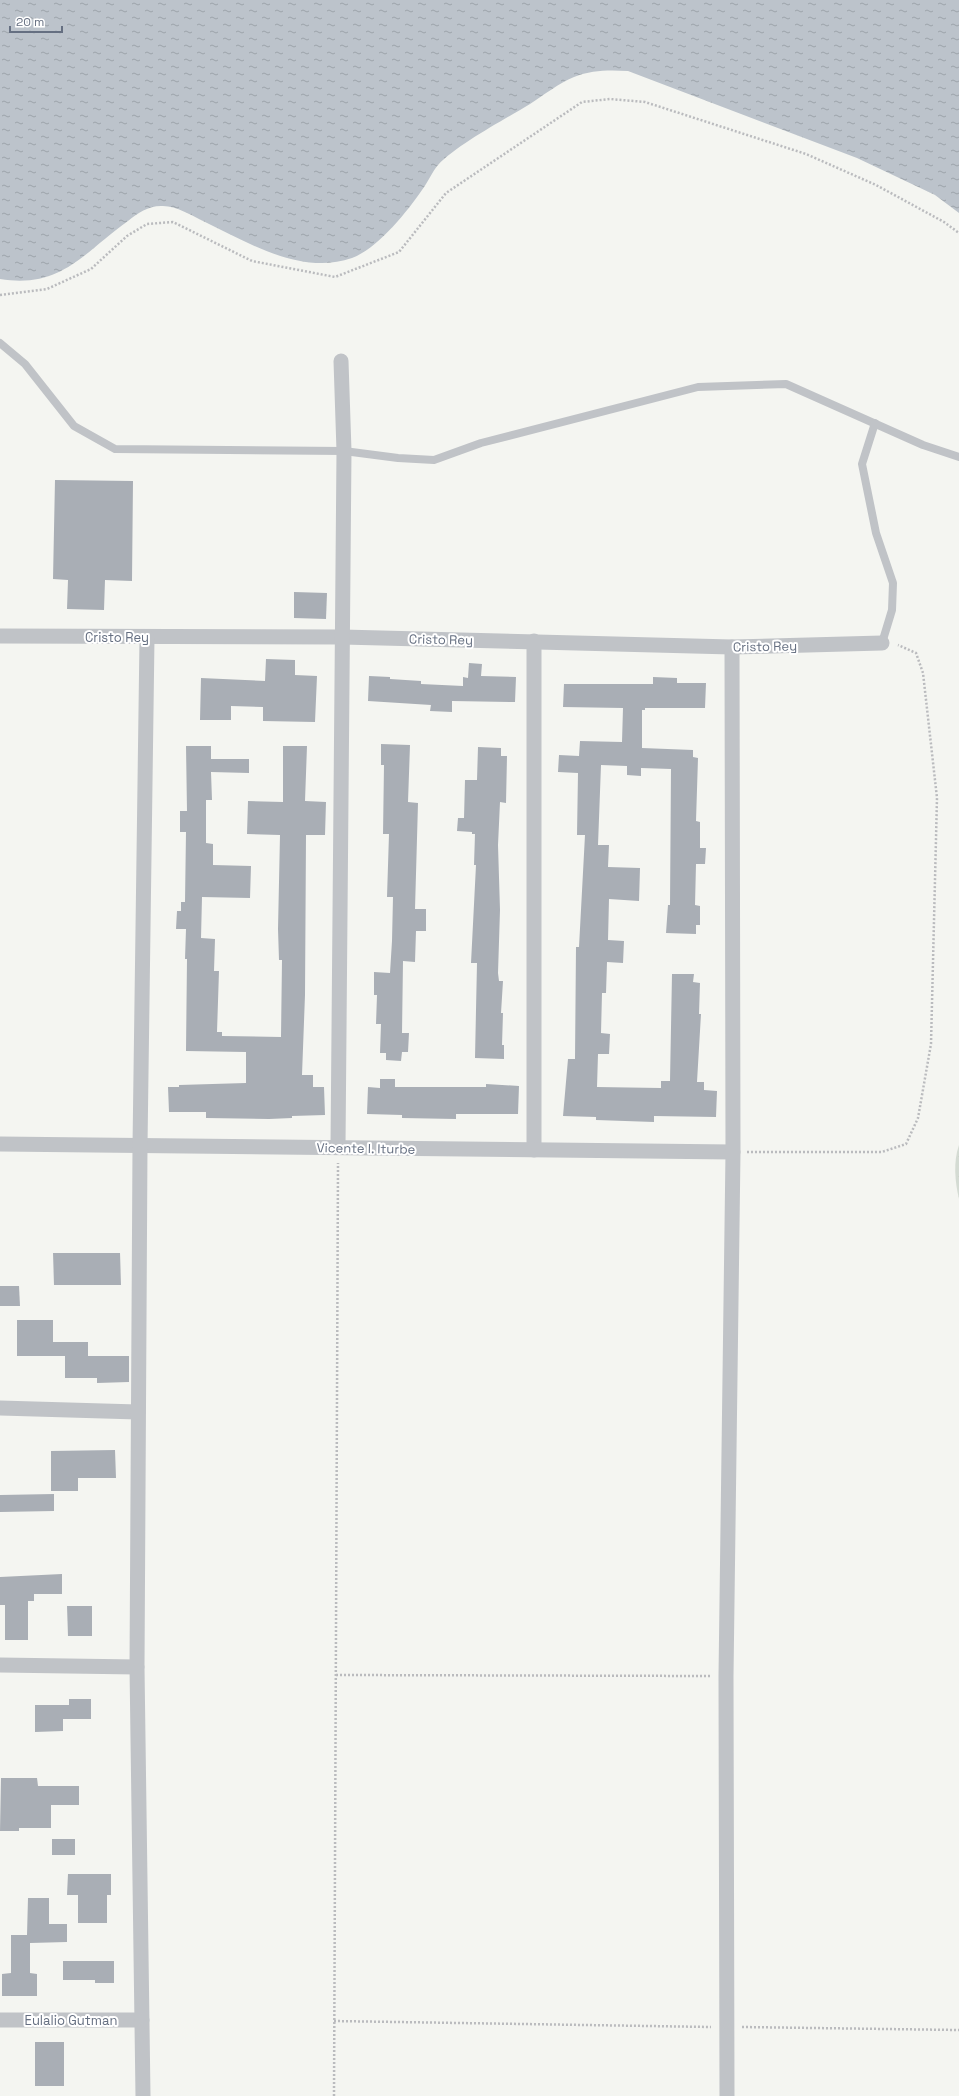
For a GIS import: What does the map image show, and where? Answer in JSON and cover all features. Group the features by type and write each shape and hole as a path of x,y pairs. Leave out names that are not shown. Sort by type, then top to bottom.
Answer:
{"street":[{"path":"338,1147 344,451 341,361"},
{"name":"Cristo Rey","path":"0,636 147,638 342,637 732,647 882,643"},
{"path":"143,2096 137,1667 140,1146 147,638"},
{"path":"534,642 534,1150"},
{"path":"727,2096 725,2027 726,1676 733,1152 732,647"},
{"name":"Vicente I. Iturbe","path":"0,1144 733,1152"},
{"path":"0,1408 138,1412"},
{"path":"0,1665 137,1667"},
{"name":"Eulalio Gutman","path":"0,2020 142,2020"}],"lane":[{"path":"0,343 25,364 74,426 115,449 344,451 398,458 434,460 481,443 698,387 786,384 923,445 959,457"},
{"path":"875,424 862,464 876,533 893,583 892,610 882,643"}],"path":[{"path":"0,295 47,289 91,269 127,236 147,224 173,222 252,261 335,277 399,252 446,193 582,102 610,99 645,102 806,154 876,185 944,222 959,233"},
{"path":"733,1152 882,1152 906,1144 918,1118 931,1044 937,798 923,673 916,653 902,646 882,643"},
{"path":"334,2096 338,1147"},
{"path":"336,1675 726,1676"},
{"path":"334,2021 959,2030"}],"green space":[{"path":"959,1145 959,1199 955,1172"}],"water":[{"path":"0,0 959,0 959,213 935,195 857,158 628,71 600,71 587,73 563,82 457,149 438,165 416,199 391,229 371,247 352,258 333,262 313,263 294,260 256,247 183,211 172,207 156,206 139,213 85,256 56,273 40,279 21,281 0,279"}],"building":[{"path":"55,480 133,481 132,581 105,580 104,610 67,609 68,580 53,579"},
{"path":"294,592 327,593 326,619 294,618"},
{"path":"266,659 295,660 295,675 317,676 315,722 263,721 263,707 231,706 231,720 200,720 201,678 265,681"},
{"path":"469,663 482,664 481,676 516,677 515,702 452,701 452,712 430,711 431,705 368,701 369,676 421,681 421,684 463,686 463,677 468,678"},
{"path":"653,677 677,678 677,683 706,683 705,708 645,708 645,710 642,710 642,748 693,750 693,757 698,758 696,821 700,822 700,848 706,848 705,864 696,864 695,905 700,906 700,925 696,925 696,934 666,933 668,905 670,905 671,769 641,768 641,776 627,775 627,766 601,765 598,845 609,845 608,867 640,868 639,901 609,899 608,940 624,941 623,963 607,962 606,993 602,993 601,1033 610,1034 609,1054 598,1054 597,1087 661,1088 661,1081 670,1081 672,974 694,974 693,982 700,983 699,1014 701,1014 697,1082 704,1082 704,1090 717,1091 716,1117 654,1116 654,1122 596,1120 596,1117 563,1116 568,1059 575,1059 576,947 579,947 585,835 577,835 578,773 558,772 559,755 579,756 580,741 622,742 623,708 563,707 564,684 653,684"},
{"path":"381,744 410,745 408,802 418,803 415,909 426,909 426,931 416,931 415,962 403,961 402,1033 409,1033 408,1052 402,1052 401,1061 386,1060 386,1053 380,1053 381,1024 376,1024 377,995 374,995 374,972 390,973 392,941 393,897 387,897 389,834 383,834 384,765 381,765"},
{"path":"186,746 211,746 211,759 249,759 249,773 211,772 212,800 206,800 206,843 213,844 213,865 251,866 250,898 202,897 201,938 215,939 214,971 219,971 217,1032 222,1032 222,1036 281,1037 282,960 279,960 278,929 280,835 247,834 248,801 283,802 283,746 307,746 305,801 326,802 325,835 306,835 305,995 302,1075 313,1075 313,1087 324,1087 325,1115 292,1116 292,1118 269,1119 206,1118 206,1112 169,1112 168,1087 179,1087 179,1085 246,1083 246,1052 186,1051 186,929 176,929 177,911 181,911 181,902 185,902 186,832 180,832 180,811 187,811"},
{"path":"478,747 501,748 501,756 507,756 506,803 500,802 498,845 500,910 498,973 499,981 503,981 501,1013 503,1013 502,1045 504,1045 504,1059 475,1058 477,963 471,963 476,865 474,865 475,834 472,834 472,832 457,831 458,818 464,818 465,780 477,780"},
{"path":"380,1079 395,1079 395,1087 486,1087 486,1084 519,1086 518,1114 456,1114 456,1119 402,1118 402,1115 367,1114 368,1087 380,1088"},
{"path":"53,1253 120,1253 121,1285 54,1285"},
{"path":"0,1286 19,1286 20,1306 0,1306"},
{"path":"17,1320 53,1320 53,1342 88,1342 88,1356 129,1356 129,1382 97,1383 97,1378 65,1378 65,1356 17,1356"},
{"path":"115,1450 116,1478 78,1478 78,1491 51,1491 51,1451"},
{"path":"54,1494 54,1511 0,1512 0,1495"},
{"path":"62,1574 62,1594 34,1594 34,1601 28,1601 28,1640 5,1640 5,1605 0,1605 0,1577"},
{"path":"67,1606 92,1606 92,1636 68,1636"},
{"path":"69,1699 91,1699 91,1719 63,1719 63,1731 35,1732 35,1705 69,1705"},
{"path":"1,1778 37,1778 38,1786 79,1786 79,1805 51,1805 51,1828 19,1828 19,1831 0,1831"},
{"path":"52,1839 75,1839 75,1855 52,1855"},
{"path":"68,1874 111,1874 111,1895 107,1895 107,1923 78,1923 78,1895 67,1895"},
{"path":"28,1898 49,1898 49,1924 67,1924 67,1942 30,1943 30,1973 37,1974 37,1996 2,1996 2,1974 11,1973 11,1935 27,1935"},
{"path":"63,1961 114,1961 114,1983 95,1983 95,1980 63,1980"},
{"path":"35,2042 64,2042 64,2086 35,2086"}]}
